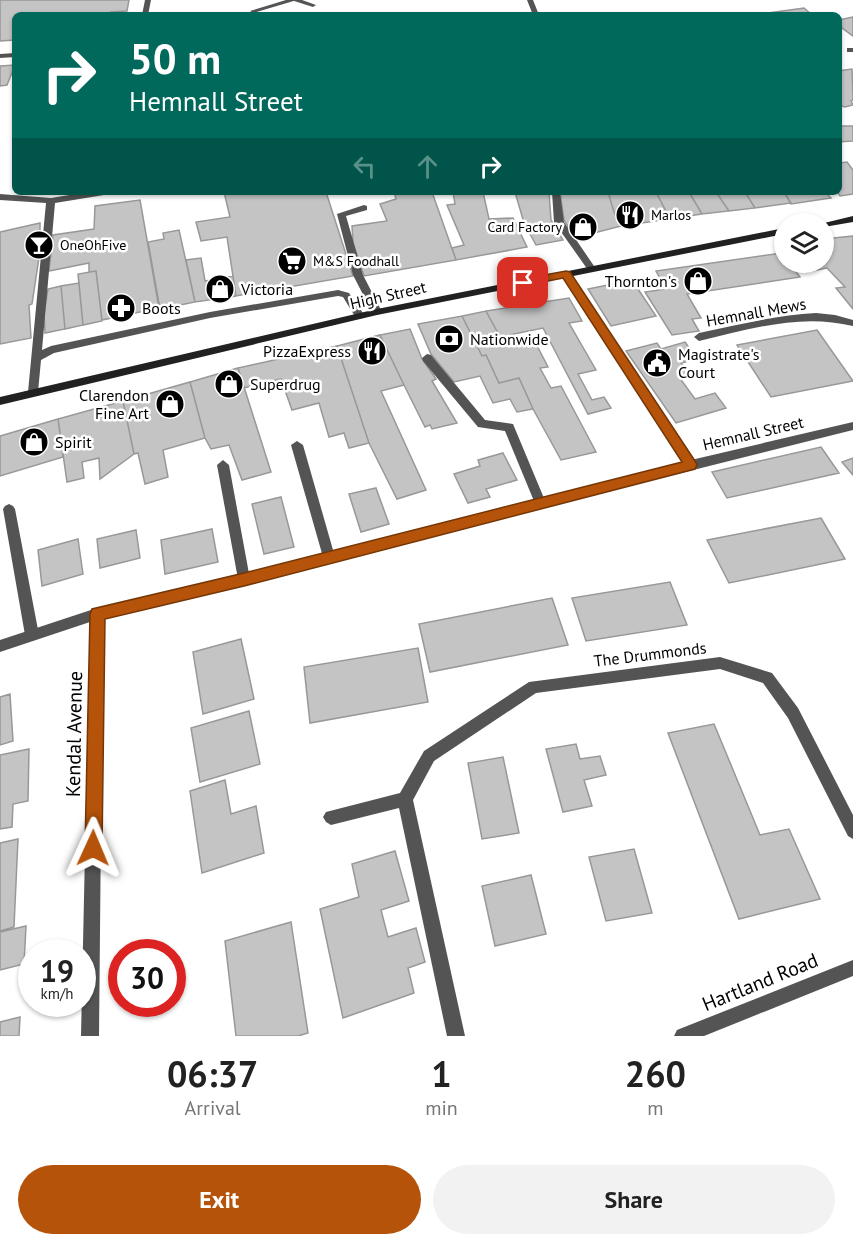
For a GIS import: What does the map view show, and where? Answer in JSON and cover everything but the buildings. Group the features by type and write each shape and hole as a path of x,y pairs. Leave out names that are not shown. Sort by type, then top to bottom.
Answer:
{"main road":[{"path":"834,222 853,219"},
{"name":"High Street","path":"0,401 377,312 774,233"}],"street":[{"path":"253,11 294,0 313,5"},
{"path":"0,197 51,201 82,195"},
{"path":"556,195 559,222 591,268"},
{"path":"33,392 51,201"},
{"path":"364,208 341,214 358,275 377,312"},
{"path":"566,274 690,465"},
{"path":"36,358 51,350 199,318 338,293 346,295 360,316"},
{"name":"Hemnall Mews","path":"699,337 804,316 853,323"},
{"path":"427,357 482,424 508,427 540,503"},
{"name":"Hemnall Street","path":"0,646 98,614 853,426"},
{"path":"297,445 329,557"},
{"path":"223,465 244,579"},
{"path":"9,509 32,635"},
{"name":"Kendal Avenue","path":"90,1036 98,614"},
{"name":"The Drummonds","path":"405,799 429,756 534,687 720,663 766,678 793,713 853,831"},
{"path":"331,817 405,799 456,1036"},
{"name":"Hartland Road","path":"683,1036 853,968"}],"place":[{"name":"Marlos","path":"630,215"},
{"name":"Card Factory","path":"583,227"},
{"name":"OneOhFive","path":"39,245"},
{"name":"M&S Foodhall","path":"292,261"},
{"name":"Thornton's","path":"698,281"},
{"name":"Victoria","path":"220,289"},
{"name":"Boots","path":"121,308"},
{"name":"Nationwide","path":"449,339"},
{"name":"PizzaExpress","path":"372,351"},
{"name":"Magistrate's Court","path":"657,363"},
{"name":"Superdrug","path":"229,384"},
{"name":"Clarendon Fine Art","path":"170,404"},
{"name":"Spirit","path":"34,442"}],"route":[{"path":"93,848 98,614 690,465 566,274 523,283"}]}
